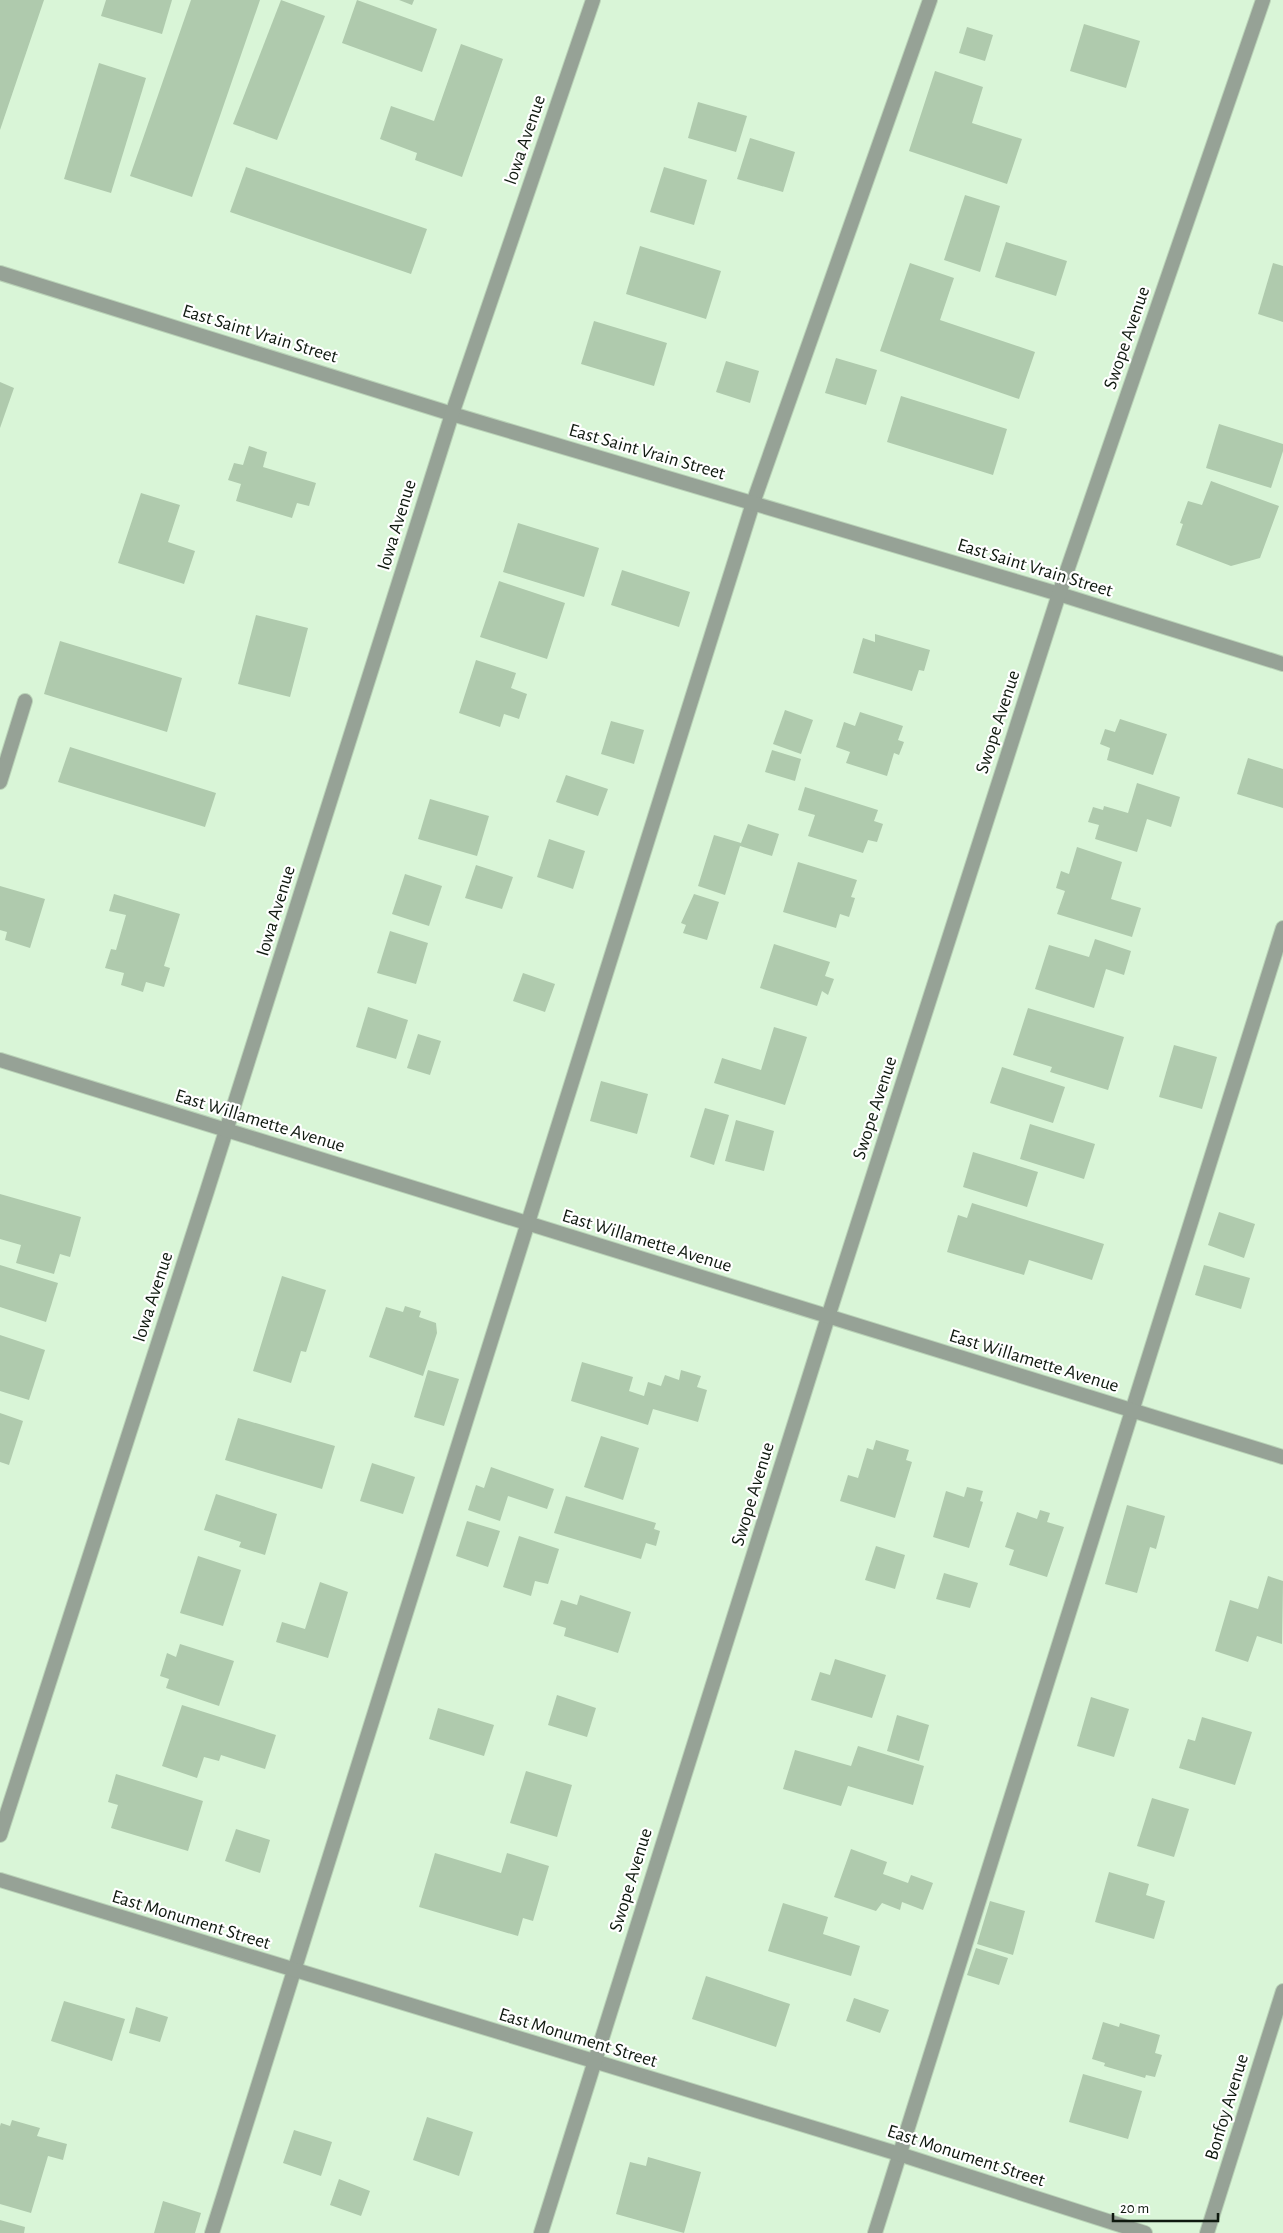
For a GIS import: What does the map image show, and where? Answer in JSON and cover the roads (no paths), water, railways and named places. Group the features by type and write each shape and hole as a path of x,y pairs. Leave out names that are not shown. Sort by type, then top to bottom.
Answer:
{"street":[{"name":"Iowa Avenue","path":"0,1835 226,1130 452,414 593,0"},
{"path":"212,2233 526,1223 753,503 930,0"},
{"name":"Swope Avenue","path":"541,2233 828,1317 1059,594 1263,0"},
{"name":"East Saint Vrain Street","path":"0,273 452,414 1059,594 1283,664"},
{"path":"0,782 25,701"},
{"path":"875,2233 1283,928"},
{"name":"East Willamette Avenue","path":"0,1060 1283,1457"},
{"name":"East Monument Street","path":"0,1880 594,2063 899,2154 1145,2233"},
{"name":"Bonfoy Avenue","path":"1208,2233 1283,1991"}]}
